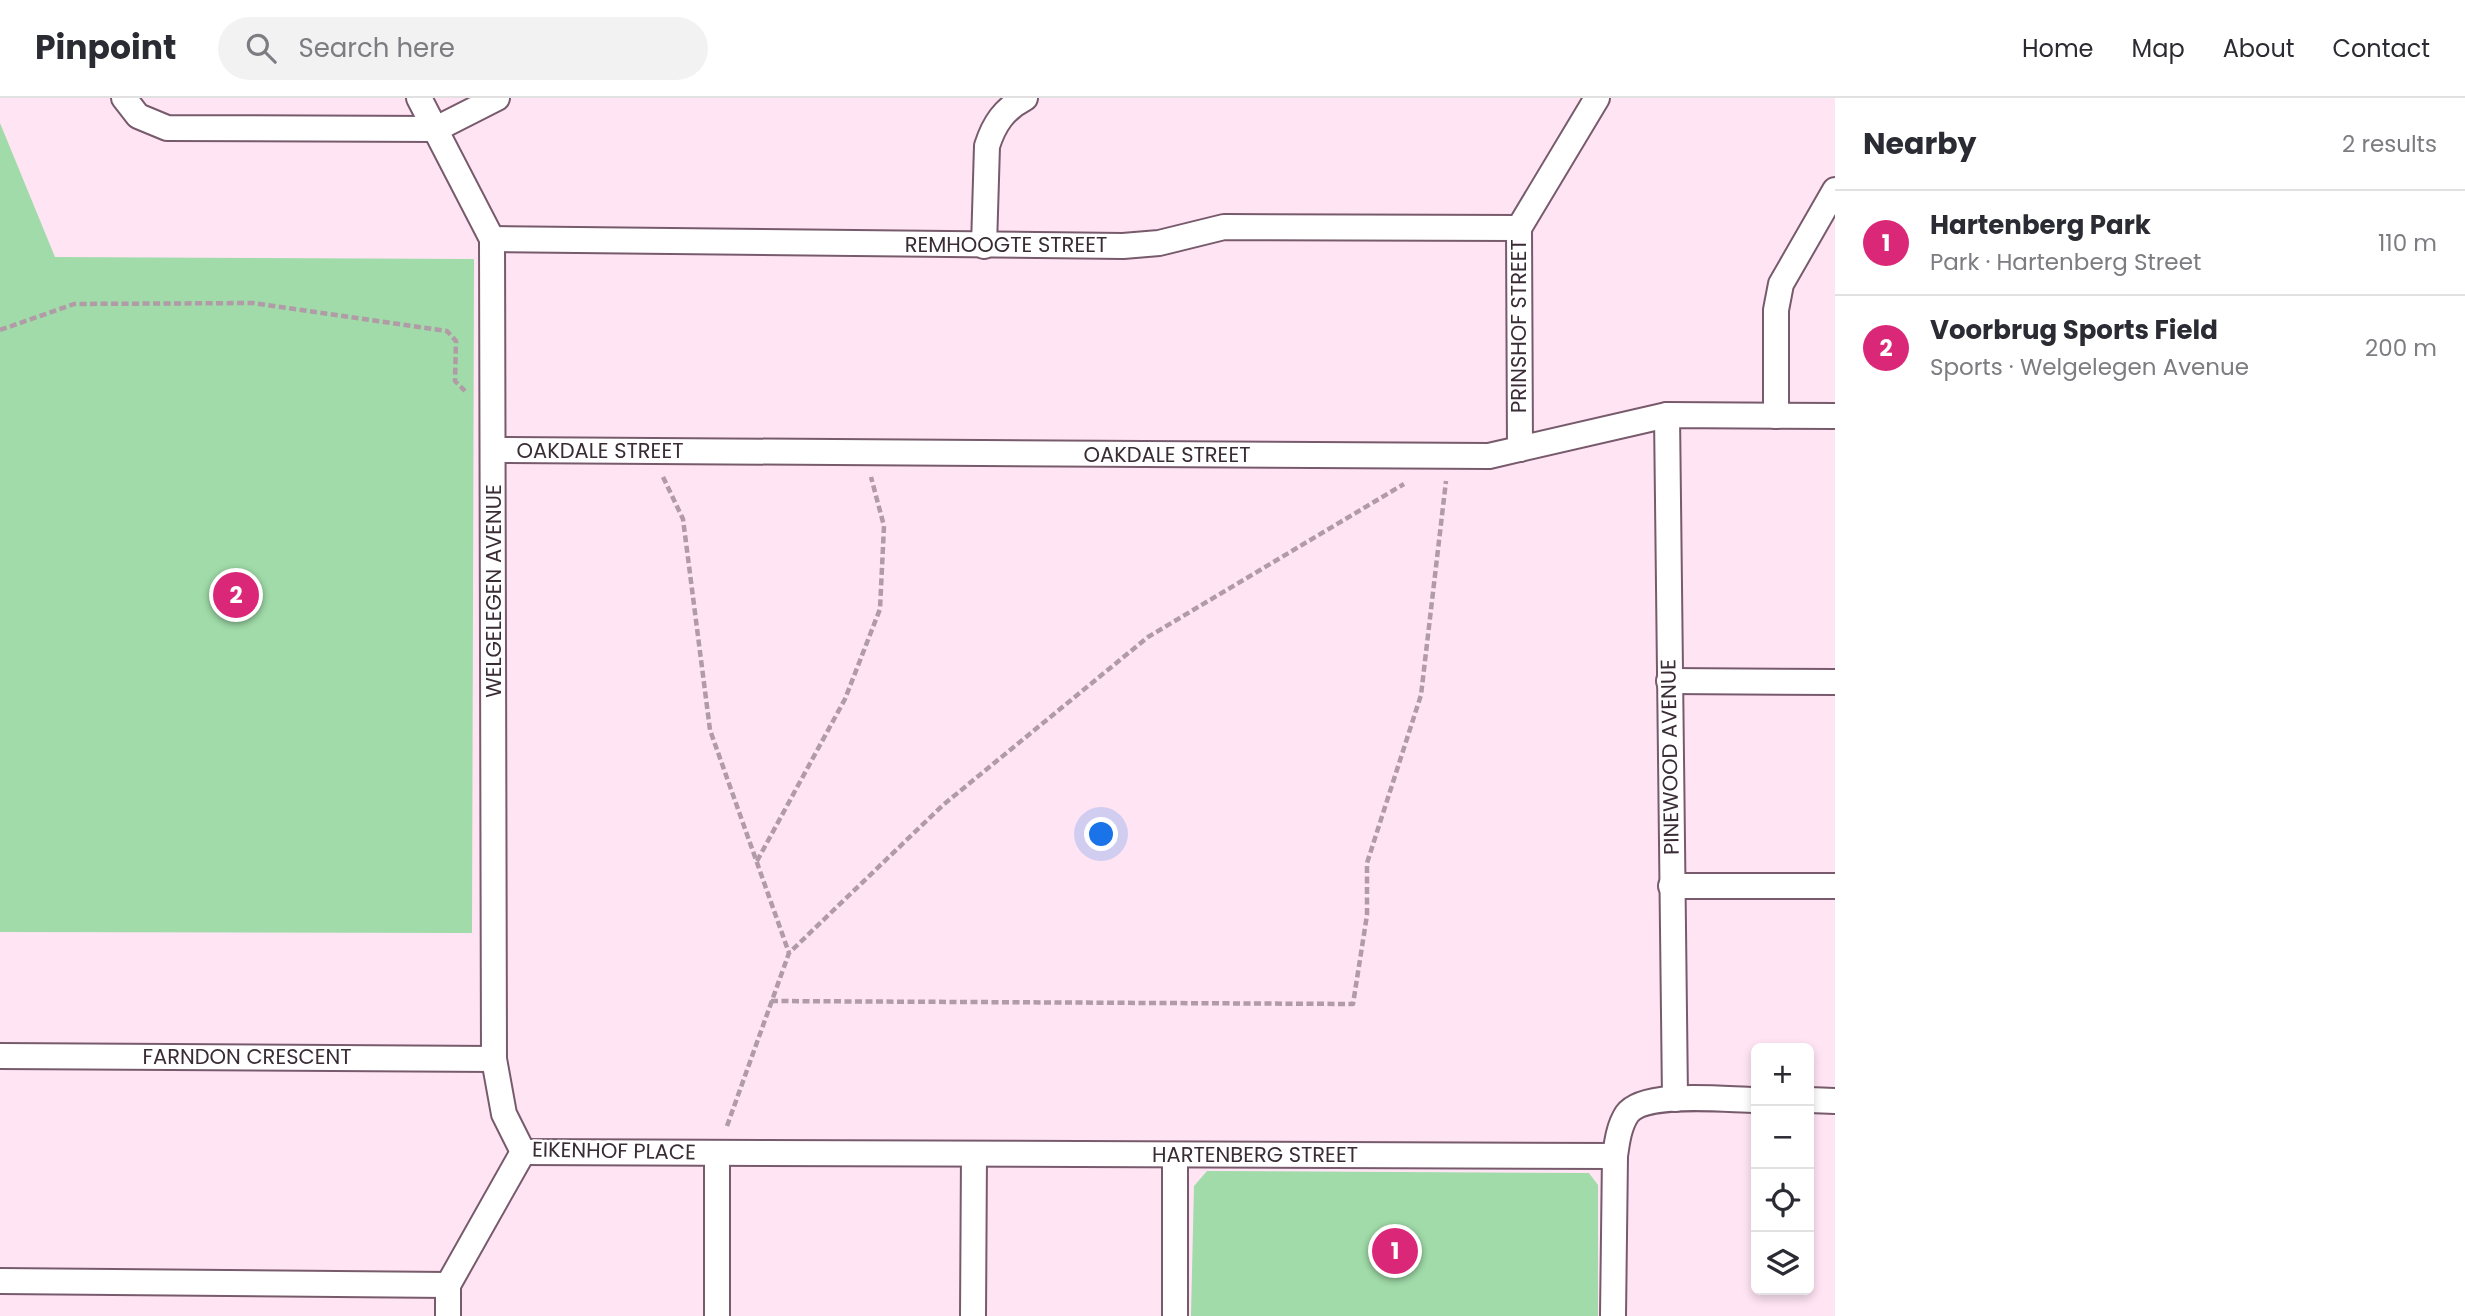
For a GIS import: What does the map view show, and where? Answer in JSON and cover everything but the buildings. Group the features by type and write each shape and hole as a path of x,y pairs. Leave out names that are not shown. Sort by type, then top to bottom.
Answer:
{"street":[{"path":"124,98 138,116 167,128 436,129 497,98"},
{"name":"WELGELEGEN AVENUE","path":"419,98 492,239 494,1059"},
{"path":"984,246 988,146 991,133 1005,111 1025,98"},
{"name":"PRINSHOF STREET","path":"1520,449 1519,228 1597,98"},
{"path":"1776,416 1776,310 1781,284 1835,190"},
{"name":"REMHOOGTE STREET","path":"492,239 984,246 1141,245 1224,227 1519,228"},
{"name":"OAKDALE STREET","path":"494,450 1489,456 1667,415 1835,416"},
{"name":"PINEWOOD AVENUE","path":"1667,415 1675,1099"},
{"path":"1669,681 1835,682"},
{"path":"1671,886 1835,886"},
{"name":"FARNDON CRESCENT","path":"0,1056 494,1059"},
{"name":"EIKENHOF PLACE","path":"494,1059 504,1114 523,1152 718,1153"},
{"path":"1614,1316 1615,1156 1618,1137 1628,1113 1645,1101 1751,1100"},
{"path":"1814,1100 1835,1101"},
{"path":"448,1316 448,1285 523,1152"},
{"path":"717,1316 718,1153"},
{"name":"HARTENBERG STREET","path":"718,1153 1615,1156"},
{"path":"972,1316 974,1154"},
{"path":"1175,1155 1175,1316"},
{"path":"0,1281 448,1285"}],"path":[{"path":"0,330 74,304 253,303 447,331 456,341 455,380 459,387 465,391 494,391"},
{"path":"650,451 683,519 710,730 789,953"},
{"path":"757,862 845,699 880,609 884,526 864,453"},
{"path":"718,1153 789,953 943,805 1148,637 1448,456"},
{"path":"771,1001 1353,1004 1367,915 1367,863 1421,695 1448,456"}],"green space":[{"path":"0,123 55,257 474,259 472,933 0,932"},
{"path":"1207,1171 1589,1173 1598,1185 1598,1316 1191,1316 1194,1186"}],"place":[{"name":"Voorbrug Sports Field","path":"236,595"},
{"name":"Hartenberg Park","path":"1395,1251"}]}
